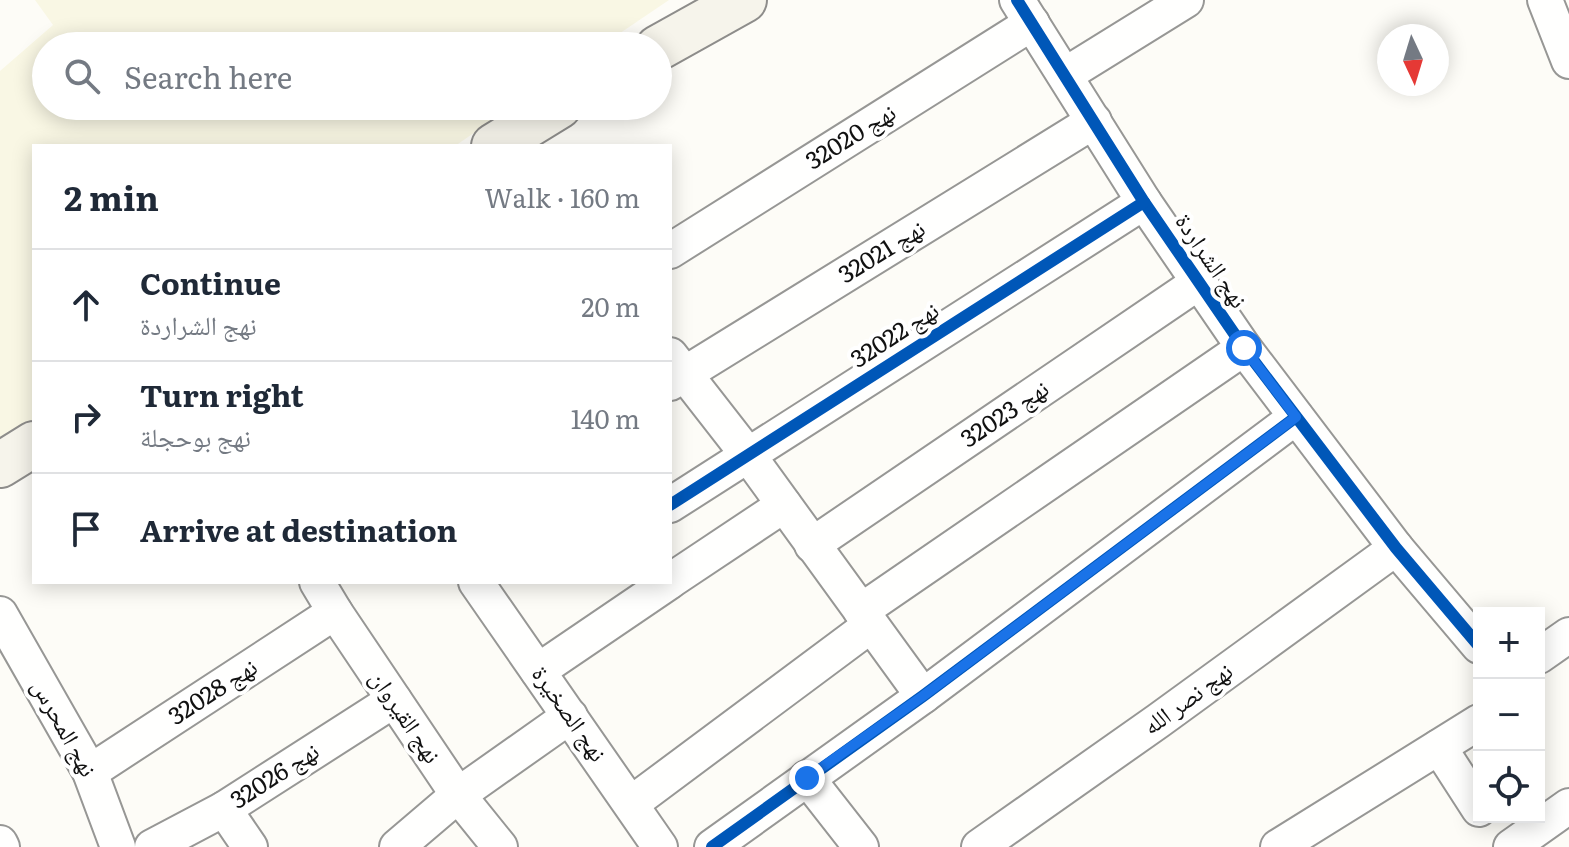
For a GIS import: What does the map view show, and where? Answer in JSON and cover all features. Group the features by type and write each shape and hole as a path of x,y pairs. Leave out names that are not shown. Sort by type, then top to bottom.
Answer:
{"street":[{"path":"672,40 744,0"},
{"path":"1065,75 1186,0"},
{"path":"1545,0 1569,61"},
{"name":"نهج الشراردة","path":"1024,12 1144,202 1244,348 1396,548 1473,639"},
{"name":"نهج 32020","path":"672,250 1024,12"},
{"path":"508,142 539,120"},
{"name":"نهج 32021","path":"675,371 1094,121"},
{"name":"نهج 32022","path":"672,504 1144,202"},
{"name":"نهج 32023","path":"812,545 1199,282"},
{"path":"632,803 866,618 1244,348"},
{"path":"675,371 748,455 923,696"},
{"path":"712,847 923,696 1296,417"},
{"path":"0,465 32,445"},
{"path":"672,581 784,505"},
{"name":"نهج نصر الله","path":"979,847 1396,548"},
{"name":"نهج القيروان","path":"318,584 458,795 500,847"},
{"name":"نهج الصخيرة","path":"478,584 548,663 570,716 660,847"},
{"path":"548,663 667,584"},
{"name":"نهج 32028","path":"90,772 335,612"},
{"name":"نهج المحرس","path":"0,614 90,772 118,847"},
{"path":"1545,652 1569,635"},
{"name":"نهج 32026","path":"152,847 224,809 394,700"},
{"path":"397,847 458,795 570,716"},
{"path":"1278,847 1473,726"},
{"path":"1439,747 1473,800"},
{"path":"807,778 861,847"},
{"path":"1511,847 1569,806"},
{"path":"224,809 250,847"},
{"path":"1488,823 1503,847"}],"shaded area":[{"path":"35,0 669,0 622,32 45,32 53,25"},
{"path":"32,43 32,120 493,120 458,144 32,144 32,433 0,456 0,71"}],"cycle path":[{"path":"1017,0 1144,202 1244,348 1396,548 1473,639"},
{"path":"672,504 1144,202"},
{"path":"712,847 923,696 1296,417"}],"route":[{"path":"807,778 923,696 1296,417 1244,348"}]}
